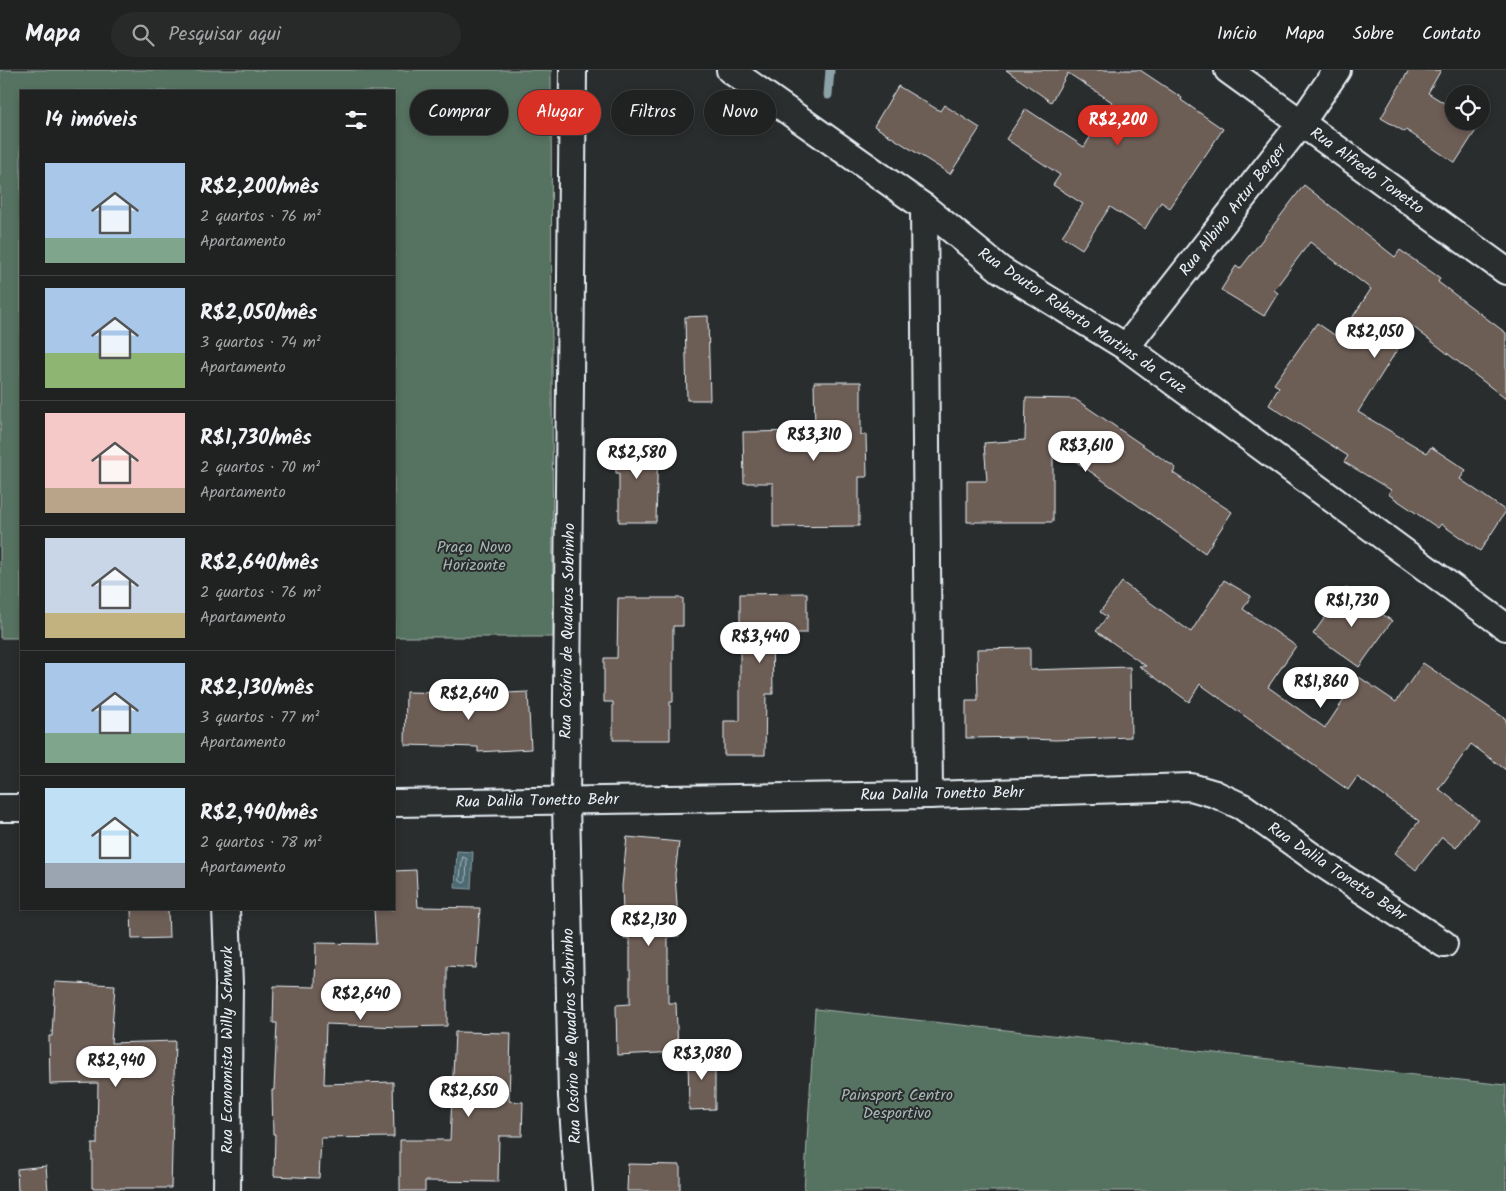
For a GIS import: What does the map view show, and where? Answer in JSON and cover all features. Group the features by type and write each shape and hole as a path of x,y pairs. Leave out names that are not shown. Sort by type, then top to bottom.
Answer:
{"street":[{"name":"Rua Osório de Quadros Sobrinho","path":"573,70 566,801 572,1096 579,1191"},
{"name":"Rua Doutor Roberto Martins da Cruz","path":"730,70 924,207 1002,270 1126,347 1506,627"},
{"name":"Rua Alfredo Tonetto","path":"1228,70 1506,271"},
{"name":"Rua Albino Artur Berger","path":"1126,347 1300,123 1337,70"},
{"path":"924,207 929,795"},
{"name":"Rua Dalila Tonetto Behr","path":"395,802 929,795 1191,787 1215,794 1243,807 1324,865 1444,944"},
{"path":"0,808 20,808"},
{"name":"Rua Economista Willy Schwark","path":"226,910 229,984 227,1191"}],"green space":[{"name":"Praça Novo Horizonte","path":"0,70 551,70 551,90 518,90 518,135 551,135 553,637 395,637 395,90 20,90 20,638 0,638"},
{"name":"Painsport Centro Desportivo","path":"815,1009 1506,1085 1506,1191 804,1191"}],"water":[{"path":"457,851 473,852 471,889 455,888"}],"building":[{"path":"1006,70 1140,70 1182,98 1181,100 1223,129 1170,208 1161,202 1145,229 1110,207 1082,249 1062,236 1083,204 1053,185 1060,175 1006,139 1026,109 1084,147 1112,102 1068,73 1051,102"},
{"path":"1409,70 1441,70 1428,93 1445,103 1445,130 1476,130 1455,163 1406,130 1405,132 1381,118"},
{"path":"898,86 940,111 944,105 980,128 950,174 874,126"},
{"path":"1304,185 1395,257 1400,250 1440,278 1438,282 1506,333 1506,399 1412,326 1358,412 1427,453 1431,447 1466,470 1460,479 1506,511 1480,551 1441,524 1438,528 1388,494 1391,490 1344,462 1348,456 1269,405 1279,387 1274,384 1317,323 1339,338 1371,289 1310,242 1274,290 1278,293 1264,316 1221,290 1236,266 1240,269"},
{"path":"708,316 710,400 687,400 685,317"},
{"path":"814,382 861,382 861,435 866,435 867,477 859,477 859,526 773,527 773,483 744,483 743,432 815,431"},
{"path":"1026,398 1075,399 1176,468 1173,473 1232,512 1205,553 1053,445 1053,522 967,522 967,481 987,481 984,443 1025,440"},
{"path":"658,440 656,522 619,522 619,473 616,473 615,441"},
{"path":"1224,580 1251,596 1243,609 1296,646 1268,687 1325,728 1359,677 1396,702 1423,663 1506,719 1506,770 1471,744 1439,789 1478,819 1456,848 1442,837 1416,870 1395,853 1419,821 1357,777 1348,790 1200,684 1189,702 1139,666 1146,666 1096,631 1107,617 1100,612 1122,582 1191,632"},
{"path":"1346,588 1392,621 1359,667 1313,634"},
{"path":"807,593 807,633 772,633 773,694 766,694 765,755 724,755 724,721 740,721 740,594"},
{"path":"618,598 683,598 683,626 673,626 673,702 670,702 670,740 613,740 613,702 604,702 604,658 617,658"},
{"path":"1030,648 1030,670 1130,667 1131,737 1056,740 1026,739 1026,737 966,738 966,701 978,701 977,649"},
{"path":"406,692 462,693 462,695 528,692 531,749 478,752 478,747 405,745"},
{"path":"627,837 679,842 675,874 679,936 668,937 668,1003 676,1003 678,1052 617,1055 616,1005 630,1004 630,939 624,939 622,886"},
{"path":"416,870 418,907 480,908 476,968 447,966 447,1026 399,1027 326,1024 324,1084 393,1082 394,1137 321,1138 319,1178 274,1176 275,1134 273,1134 272,1090 274,1090 277,1023 273,1023 274,986 315,987 316,943 376,944 374,910 395,910 395,871"},
{"path":"131,910 168,910 169,938 132,939"},
{"path":"55,982 115,985 111,1043 175,1041 171,1188 92,1188 92,1144 97,1144 98,1083 50,1084 49,1036 52,1036"},
{"path":"455,1032 511,1033 509,1101 523,1102 522,1136 499,1136 498,1182 425,1181 425,1191 400,1191 400,1140 450,1140"},
{"path":"715,1052 715,1109 689,1110 688,1053"},
{"path":"628,1164 680,1165 680,1191 627,1191"},
{"path":"46,1166 48,1191 18,1191 17,1169"}],"waterway":[{"path":"828,95 830,70"}]}
